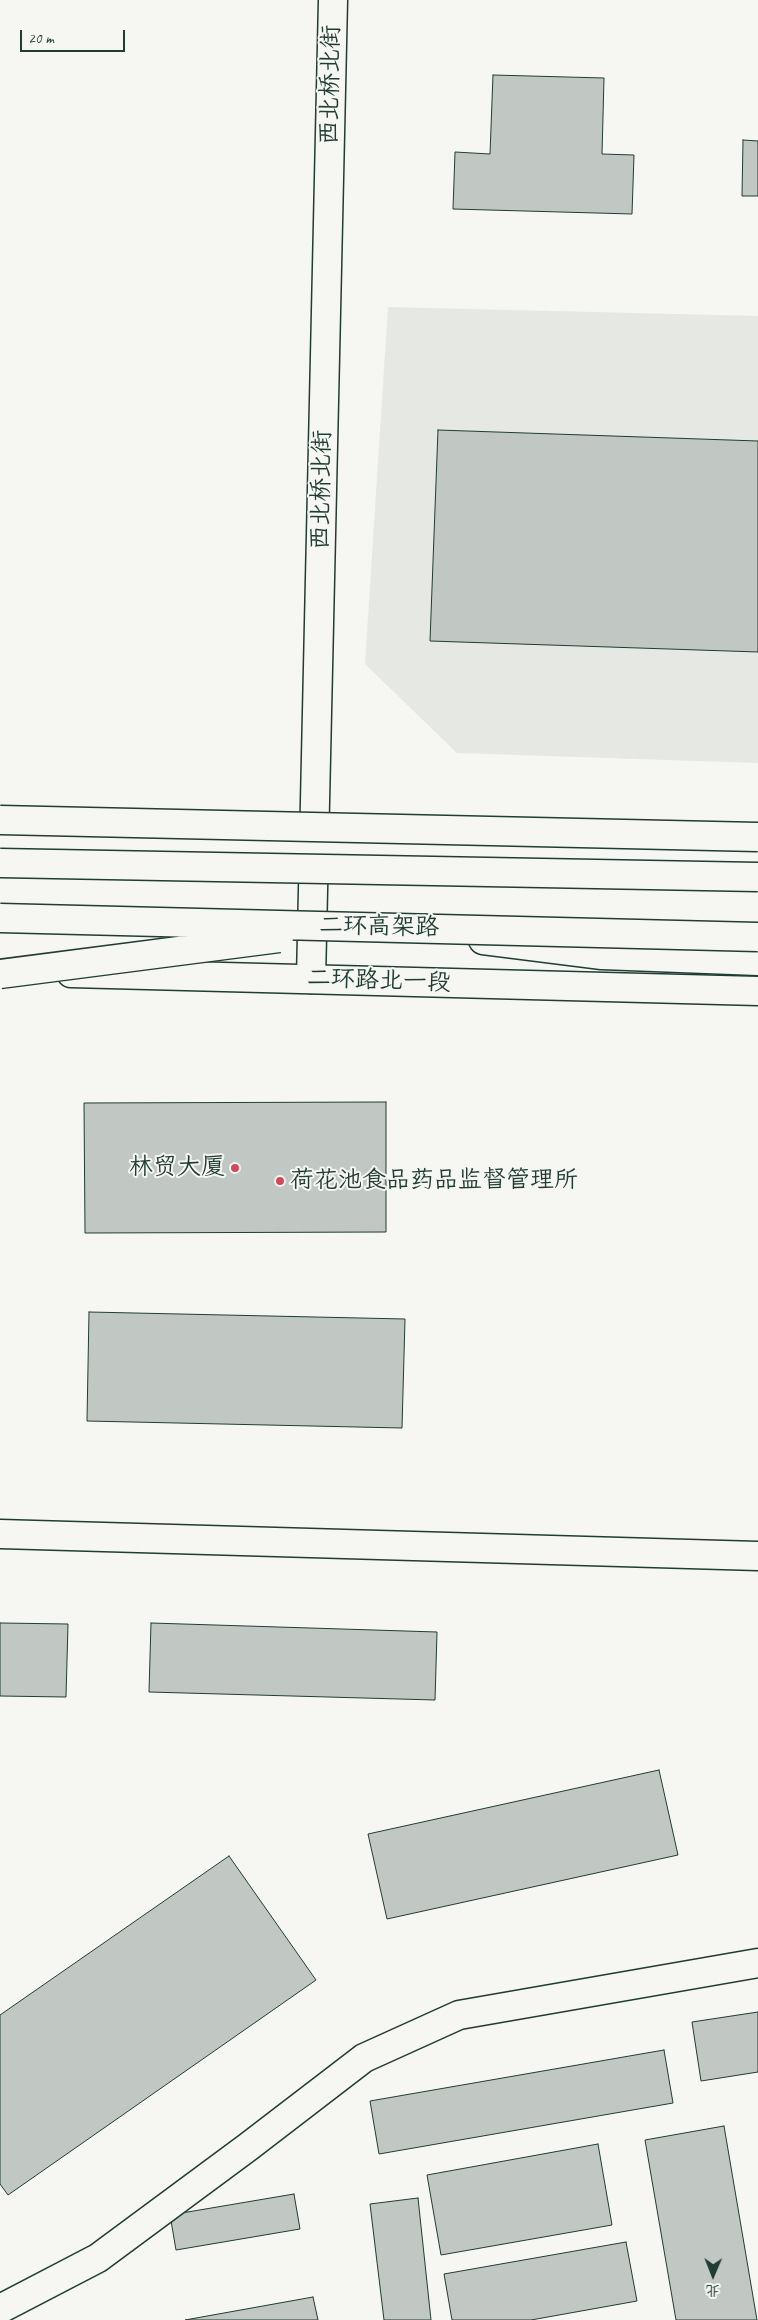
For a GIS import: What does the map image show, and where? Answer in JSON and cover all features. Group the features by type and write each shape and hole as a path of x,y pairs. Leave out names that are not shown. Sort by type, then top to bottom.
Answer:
{"main road":[{"name":"西北桥北街","path":"311,979 333,0"},
{"path":"0,820 758,836"},
{"path":"0,839 758,856"},
{"path":"0,862 758,877"},
{"name":"二环高架路","path":"0,918 758,937"},
{"path":"0,972 370,927 602,955 758,961"},
{"name":"二环路北一段","path":"0,972 758,991"},
{"path":"0,1534 758,1556"},
{"path":"0,2308 98,2258 364,2058 381,2050 458,2015 758,1963"}],"shaded area":[{"path":"388,307 758,316 758,763 457,753 365,664"}],"building":[{"path":"493,75 604,78 602,154 634,155 632,214 453,209 455,152 490,154"},
{"path":"743,140 758,141 758,196 742,196"},
{"path":"438,430 758,441 758,652 430,641"},
{"name":"林贸大厦","path":"386,1102 386,1232 85,1233 84,1103"},
{"path":"89,1312 405,1319 402,1428 87,1421"},
{"path":"0,1623 68,1624 66,1697 0,1696"},
{"path":"151,1623 437,1632 435,1700 149,1692"},
{"path":"659,1770 678,1855 387,1919 368,1834"},
{"path":"229,1856 316,1980 8,2195 0,2184 0,2015"},
{"path":"758,2012 758,2072 701,2081 692,2022"},
{"path":"664,2050 673,2103 379,2154 370,2101"},
{"path":"724,2126 757,2320 676,2320 645,2140"},
{"path":"598,2144 612,2225 441,2255 427,2175"},
{"path":"294,2194 300,2229 176,2250 170,2215"},
{"path":"418,2198 431,2320 384,2320 370,2204"},
{"path":"626,2242 637,2301 531,2320 452,2320 444,2274"},
{"path":"313,2297 318,2320 185,2320"}],"place":[{"name":"林贸大厦","path":"235,1168"},
{"name":"荷花池食品药品监督管理所","path":"280,1181"}]}
